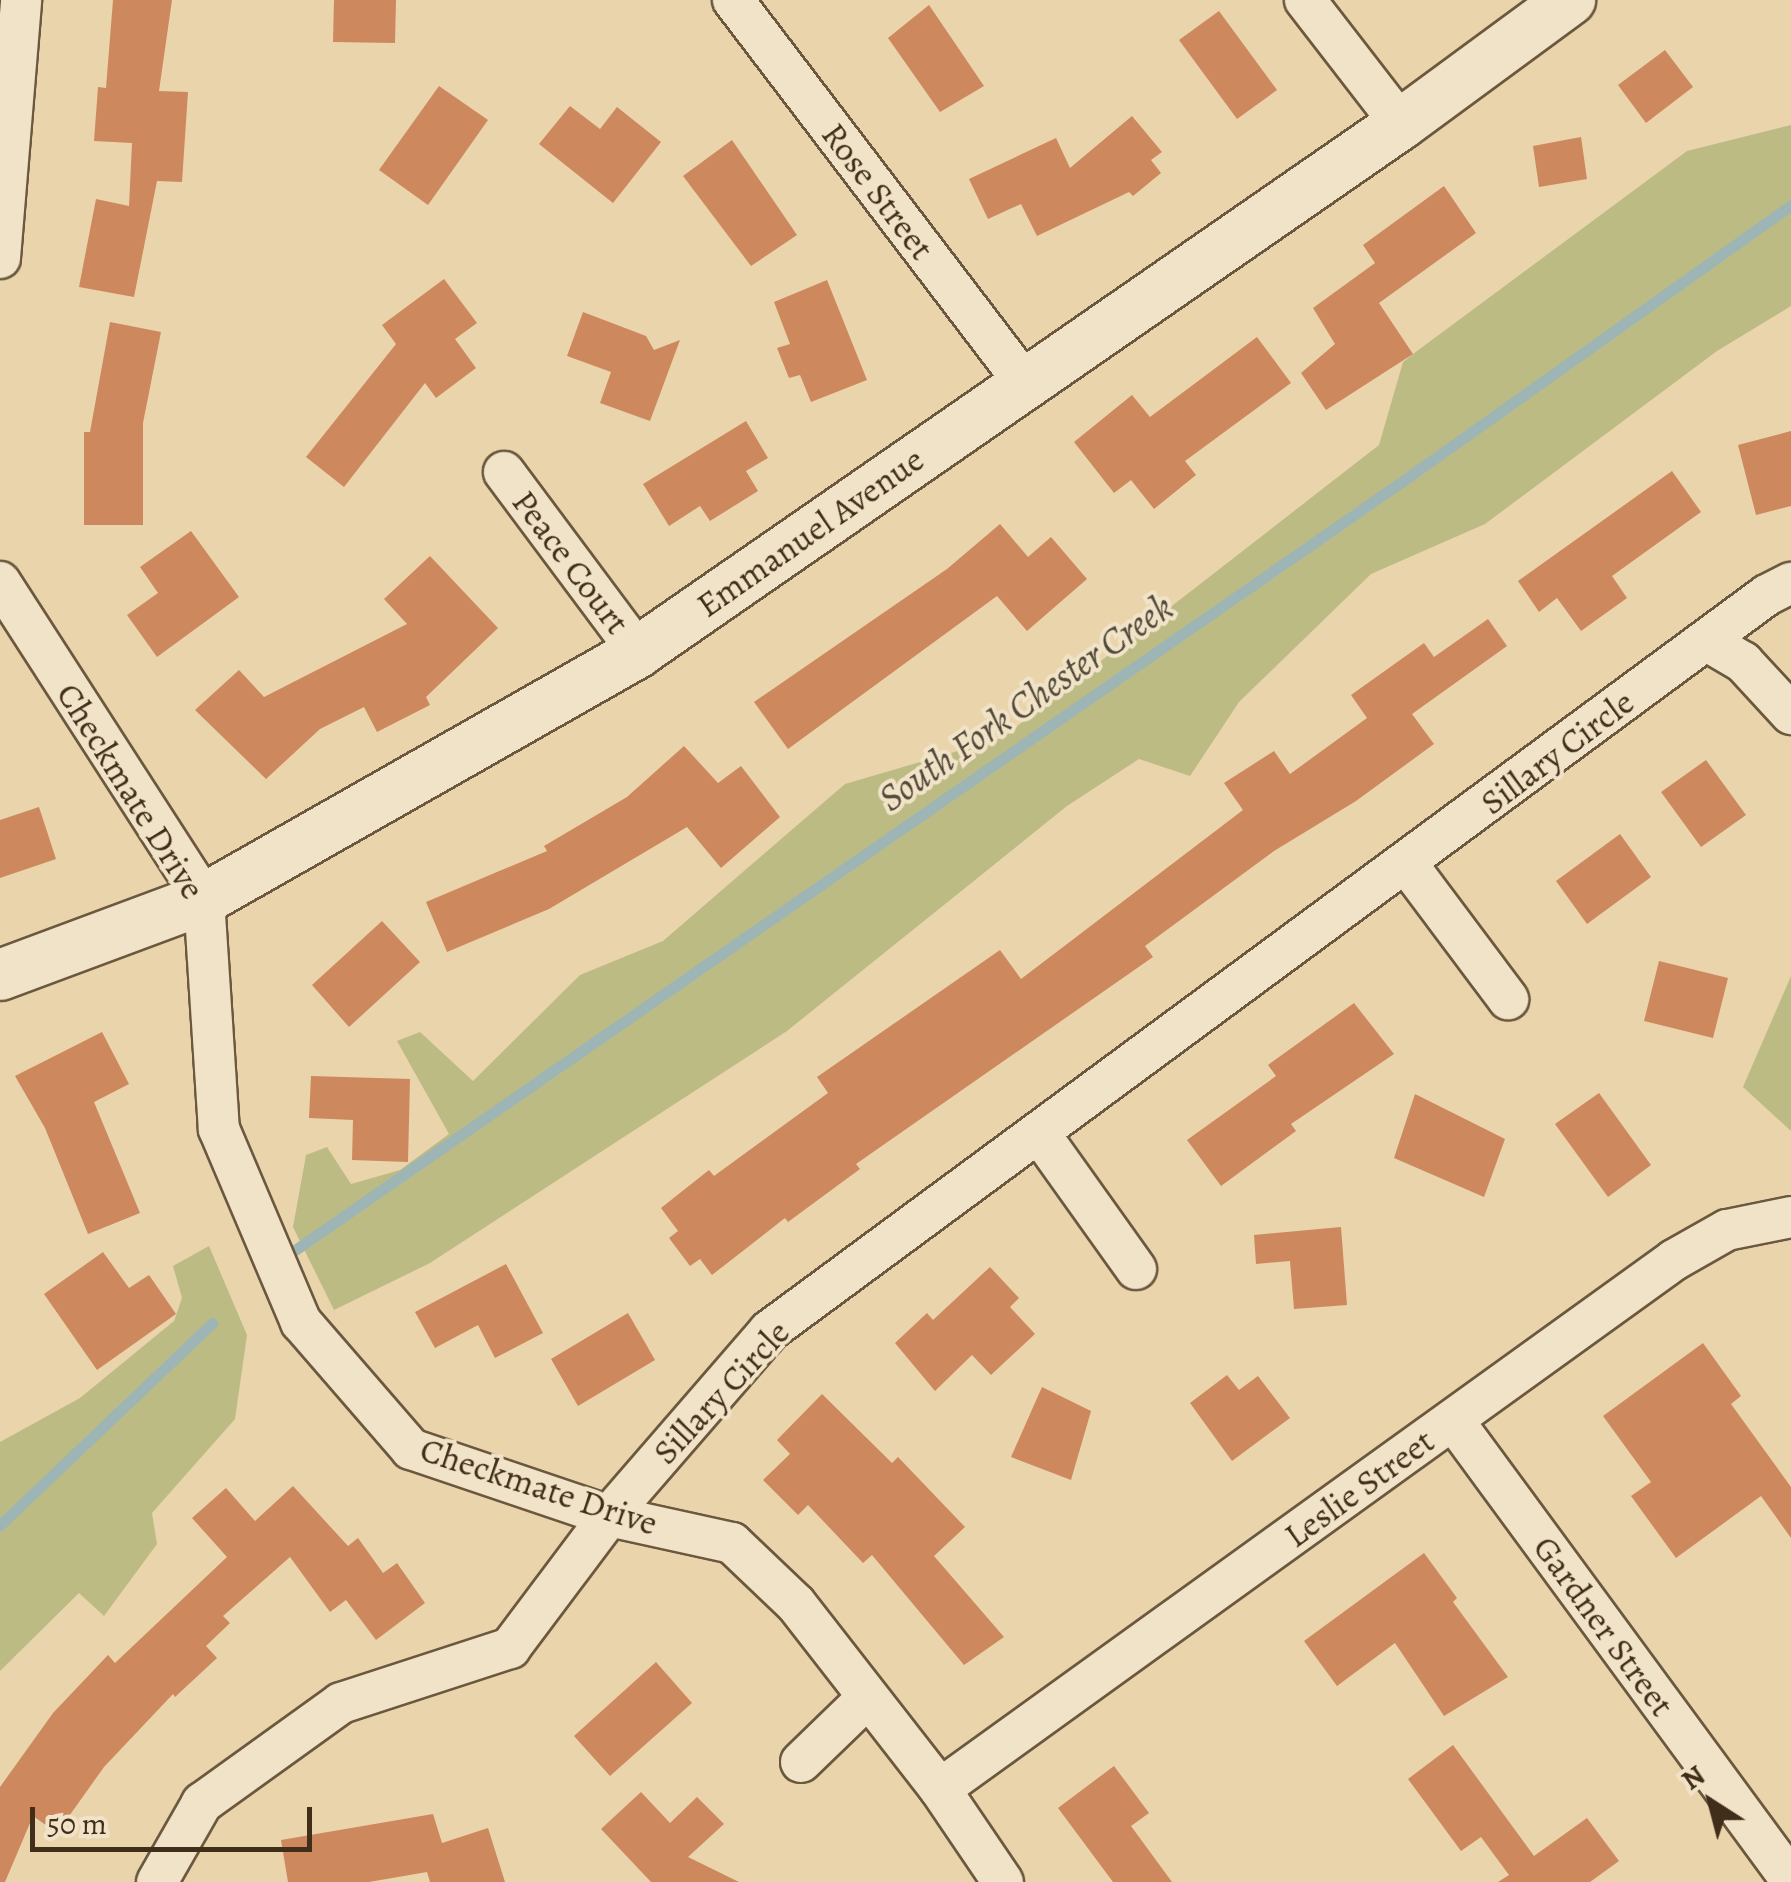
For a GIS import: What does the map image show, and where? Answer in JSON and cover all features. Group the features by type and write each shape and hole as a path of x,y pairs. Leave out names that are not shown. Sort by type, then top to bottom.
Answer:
{"street":[{"path":"0,258 21,0"},
{"name":"Rose Street","path":"733,0 1024,382"},
{"path":"1305,0 1402,124"},
{"name":"Emmanuel Avenue","path":"0,975 204,899 638,652 1402,124 1570,0"},
{"name":"Peace Court","path":"504,472 638,652"},
{"name":"Checkmate Drive","path":"0,582 204,899 218,1128 302,1322 411,1449 609,1516 732,1543 796,1604 940,1789 1002,1882"},
{"name":"Sillary Circle","path":"157,1882 202,1803 340,1703 510,1648 609,1516 769,1331 1767,595 1791,583"},
{"path":"1707,641 1743,662 1791,714"},
{"path":"1406,864 1508,999"},
{"path":"1039,1133 1136,1270"},
{"name":"Leslie Street","path":"940,1789 1674,1260 1727,1230 1791,1217"},
{"name":"Gardner Street","path":"1453,1420 1791,1880"},
{"path":"801,1762 868,1697"}],"shaded area":[{"path":"1791,125 1791,306 1717,351 1485,524 1371,574 1239,702 1190,776 1139,759 1067,806 787,1031 430,1263 334,1310 293,1227 306,1155 327,1147 351,1184 400,1170 449,1134 397,1041 420,1032 473,1081 580,975 663,941 845,784 1002,738 1379,445 1403,362 1413,354 1687,151"},
{"path":"1791,976 1791,1131 1743,1087"},
{"path":"209,1246 247,1335 235,1419 152,1513 157,1544 104,1616 79,1593 0,1671 0,1442 80,1398 174,1321 182,1298 173,1266"}],"building":[{"path":"113,0 172,0 159,91 188,92 182,182 157,181 134,297 79,287 96,199 129,206 132,143 94,141 98,87 106,88"},
{"path":"334,0 396,0 395,43 333,42"},
{"path":"929,5 984,86 940,112 888,38"},
{"path":"1219,11 1277,90 1237,119 1179,40"},
{"path":"1665,50 1693,87 1646,123 1618,85"},
{"path":"439,86 488,120 428,205 379,170"},
{"path":"570,106 600,129 617,107 661,142 613,203 539,144"},
{"path":"1132,116 1162,152 1151,160 1161,173 1133,196 1129,192 1037,236 1021,204 988,219 969,179 1056,138 1070,168"},
{"path":"1581,137 1587,179 1539,187 1533,146"},
{"path":"732,140 797,235 751,266 683,176"},
{"path":"1444,186 1476,233 1379,303 1413,354 1326,410 1301,373 1335,344 1313,308 1375,263 1363,245"},
{"path":"444,279 477,323 455,339 476,368 436,398 425,383 344,487 306,457 396,344 382,325"},
{"path":"827,280 867,380 811,402 800,375 789,378 777,348 790,344 774,302"},
{"path":"583,312 646,336 654,350 680,340 650,421 600,403 611,372 567,356"},
{"path":"110,322 161,332 143,423 143,525 84,525 84,432 90,432"},
{"path":"1257,337 1291,383 1185,461 1196,475 1154,509 1131,480 1114,493 1074,442 1132,395 1150,417"},
{"path":"746,421 768,458 746,471 758,491 710,521 700,506 669,526 643,484"},
{"path":"1791,431 1791,506 1756,515 1738,445"},
{"path":"1672,471 1701,512 1612,576 1627,598 1581,631 1557,598 1539,612 1518,581"},
{"path":"1000,524 1028,557 1051,537 1087,579 1027,631 997,596 788,749 754,702 947,569"},
{"path":"191,531 239,597 157,657 127,615 158,593 140,567"},
{"path":"430,556 498,628 426,697 430,705 377,732 364,707 320,729 266,779 195,710 239,670 264,697 407,624 384,599"},
{"path":"1488,619 1507,646 1412,714 1434,744 1356,801 1274,851 1145,946 1153,957 856,1164 860,1169 788,1222 785,1218 712,1275 700,1259 690,1266 669,1238 678,1231 661,1208 709,1170 714,1176 828,1093 817,1077 1000,950 1021,979 1243,810 1224,783 1274,751 1290,774 1367,718 1351,695 1424,643 1434,657"},
{"path":"684,746 718,783 741,766 780,817 721,868 687,827 549,909 447,952 426,902 547,851 544,846 627,797"},
{"path":"1706,760 1746,815 1701,847 1661,792"},
{"path":"39,807 56,859 0,878 0,820"},
{"path":"1620,834 1651,877 1587,924 1556,881"},
{"path":"382,921 420,962 349,1027 312,985"},
{"path":"1659,961 1728,978 1713,1038 1644,1021"},
{"path":"1354,1003 1394,1054 1291,1124 1296,1131 1221,1186 1187,1140 1276,1076 1268,1065"},
{"path":"102,1032 129,1084 94,1102 140,1213 88,1234 45,1128 15,1076"},
{"path":"311,1076 410,1079 408,1162 352,1160 353,1120 309,1118"},
{"path":"1599,1093 1651,1165 1608,1197 1555,1124"},
{"path":"1415,1094 1505,1139 1484,1197 1394,1158"},
{"path":"1341,1227 1347,1305 1294,1309 1290,1261 1256,1264 1254,1235"},
{"path":"103,1252 129,1288 149,1275 176,1314 97,1370 44,1294"},
{"path":"506,1264 543,1333 495,1358 478,1325 435,1348 415,1312"},
{"path":"990,1267 1019,1298 1010,1307 1035,1334 991,1375 972,1355 935,1391 895,1343 927,1313 933,1320"},
{"path":"628,1313 655,1360 578,1406 551,1359"},
{"path":"1703,1343 1741,1396 1731,1404 1791,1487 1791,1538 1761,1496 1676,1558 1631,1496 1651,1482 1603,1416"},
{"path":"1227,1375 1239,1390 1258,1376 1290,1418 1232,1461 1190,1403"},
{"path":"1042,1387 1091,1411 1071,1480 1011,1457"},
{"path":"822,1394 892,1463 898,1457 965,1527 934,1556 1004,1637 964,1665 872,1555 863,1563 808,1505 798,1515 763,1480 790,1454 777,1440"},
{"path":"293,1486 348,1546 358,1538 383,1573 397,1563 425,1603 376,1640 346,1600 330,1612 290,1557 223,1616 230,1623 206,1646 217,1658 175,1697 173,1694 104,1767 57,1833 33,1816 5,1882 0,1882 0,1787 53,1713 108,1655 115,1663 227,1557 192,1518 226,1488 255,1521"},
{"path":"1424,1553 1457,1598 1453,1602 1508,1677 1444,1716 1395,1643 1337,1686 1304,1641"},
{"path":"656,1662 692,1703 610,1776 574,1736"},
{"path":"1453,1745 1534,1856 1587,1818 1619,1861 1590,1882 1498,1882 1509,1875 1481,1837 1461,1851 1408,1779"},
{"path":"1114,1766 1149,1813 1131,1826 1172,1882 1113,1882 1058,1808"},
{"path":"641,1792 670,1823 697,1797 724,1824 688,1857 739,1882 651,1882 601,1829"},
{"path":"433,1814 442,1843 488,1828 505,1882 430,1882 427,1872 369,1882 288,1882 281,1840"}],"waterway":[{"name":"South Fork Chester Creek","path":"295,1250 1400,483 1791,205"},
{"name":"South Fork Chester Creek","path":"0,1525 212,1323"}]}
